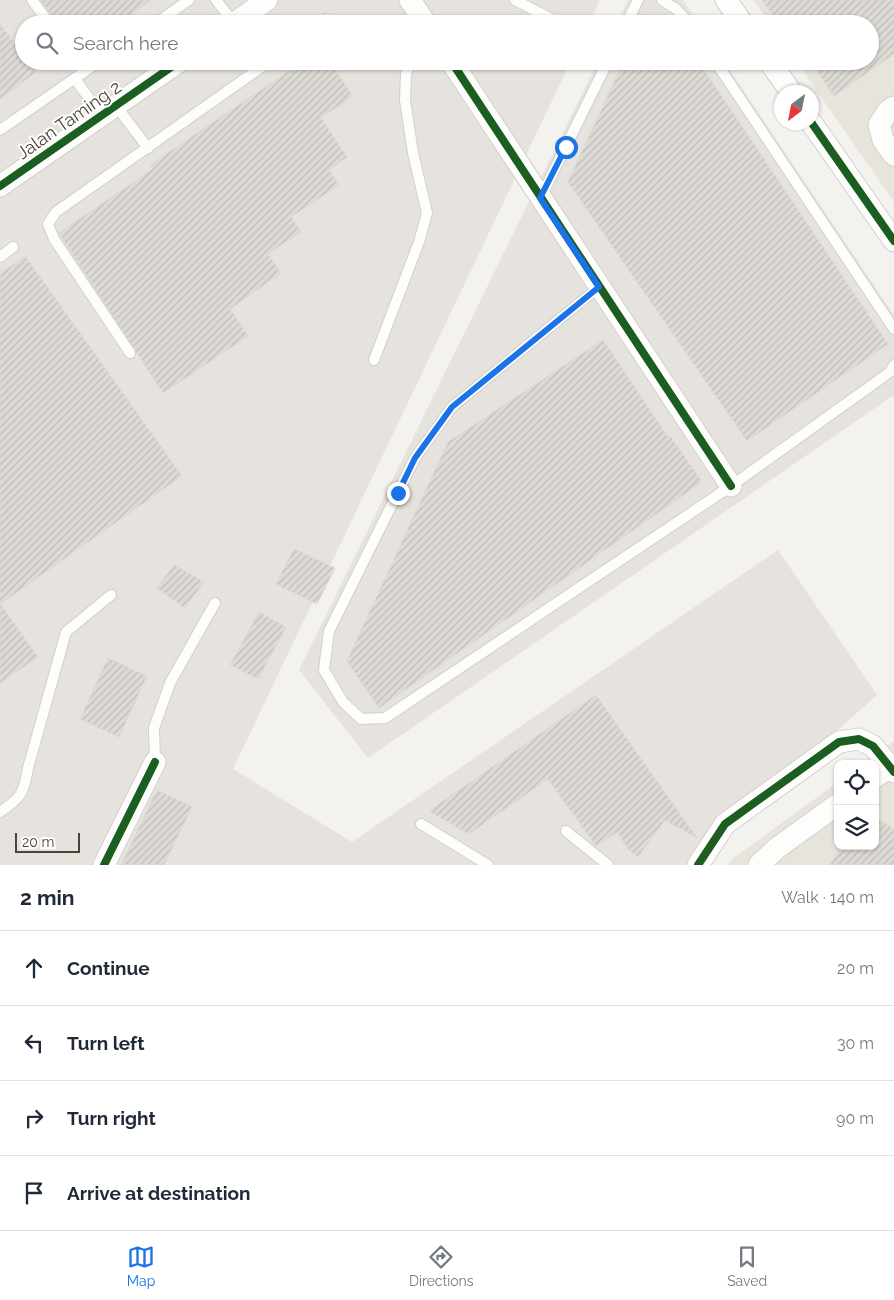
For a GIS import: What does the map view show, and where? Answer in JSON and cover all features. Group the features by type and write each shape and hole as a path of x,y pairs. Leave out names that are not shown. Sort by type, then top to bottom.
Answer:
{"street":[{"path":"245,15 267,0"},
{"path":"410,0 420,15"},
{"path":"726,0 737,15"},
{"name":"Jalan Taming 2","path":"0,186 167,70"},
{"path":"457,70 730,486"},
{"path":"775,70 785,85"},
{"path":"894,107 888,111 879,125 884,140 894,156"},
{"path":"817,130 894,241"},
{"path":"698,865 725,824 839,742 859,739 873,746 888,770"},
{"path":"104,865 155,762"},
{"path":"759,865 778,848 837,805"}],"lane":[{"path":"32,0 43,15"},
{"path":"168,15 190,0"},
{"path":"216,0 228,15"},
{"path":"515,0 544,15"},
{"path":"630,15 638,0"},
{"path":"662,0 682,15"},
{"path":"0,130 87,70"},
{"path":"130,354 54,239 48,224 56,212 257,70"},
{"path":"374,360 419,242 427,213 413,153 405,100 407,70"},
{"path":"540,198 604,70"},
{"path":"721,70 894,329"},
{"path":"75,79 148,148"},
{"path":"0,257 13,247"},
{"path":"599,287 452,407 415,458 329,631 324,670 343,702 361,719 385,718 730,486 890,372 894,365"},
{"path":"0,812 18,800 24,788 66,632 111,595"},
{"path":"155,762 154,728 170,683 215,603"},
{"path":"422,824 488,865"},
{"path":"566,832 608,865"}],"shaded area":[{"path":"0,0 600,0 592,15 15,15 15,70 567,70 233,769 352,842 778,550 877,695 726,830 703,865 0,865"},
{"path":"628,0 683,0 693,15 621,15"},
{"path":"753,0 894,0 894,202 819,94 819,85 813,85 802,70 879,70 879,15 764,15"},
{"path":"594,70 730,70 894,315 894,395 368,758 299,670"},
{"path":"894,741 894,865 728,865 731,860 834,785 834,850 879,850 879,760 868,760"}],"building":[{"path":"41,0 151,0 130,15 51,15"},
{"path":"762,0 894,0 894,54 879,64 879,15 773,15"},
{"path":"0,24 15,44 15,70 35,70 36,72 0,99"},
{"path":"291,70 335,70 353,96 321,118 347,157 329,170 339,185 291,217 301,232 268,254 281,273 230,309 248,336 163,393 59,233 153,169 150,165"},
{"path":"620,70 704,70 888,344 747,441 568,182"},
{"path":"816,70 871,70 834,96"},
{"path":"25,256 182,476 0,604 0,274"},
{"path":"603,340 668,437 670,436 702,482 379,708 347,661 448,442"},
{"path":"294,549 335,568 317,604 276,584"},
{"path":"174,565 204,582 185,608 157,588"},
{"path":"0,604 38,657 0,683"},
{"path":"259,612 286,627 258,679 230,665"},
{"path":"108,658 147,676 119,737 80,719"},
{"path":"596,695 697,838 665,820 638,857 628,849 617,832 596,846 548,779 469,834 429,811"},
{"path":"157,790 192,807 164,865 121,865"},
{"path":"879,820 894,829 894,865 830,865 839,850 879,850"}],"cycle path":[{"path":"0,186 167,70"},
{"path":"457,70 731,486"},
{"path":"817,130 894,241"},
{"path":"698,865 725,824 839,742 859,739 873,746 894,772"},
{"path":"104,865 155,762"}],"route":[{"path":"398,493 415,458 452,407 599,287 540,198 566,147"}]}
